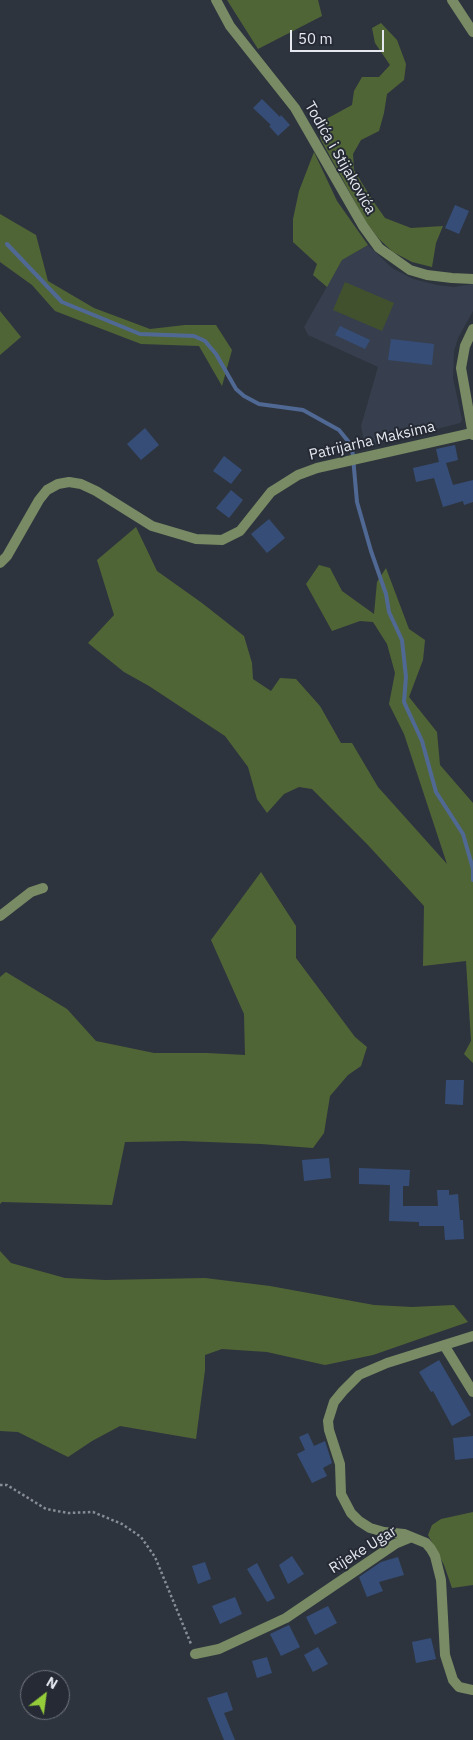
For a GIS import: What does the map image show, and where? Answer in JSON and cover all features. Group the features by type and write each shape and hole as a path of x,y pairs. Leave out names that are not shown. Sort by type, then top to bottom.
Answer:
{"street":[{"name":"Todića i Stijakovića","path":"216,0 230,26 295,108 363,226 379,248 410,270 452,278 473,279"},
{"path":"452,0 473,32"},
{"path":"473,329 465,346 461,368 473,434"},
{"name":"Patrijarha Maksima","path":"0,562 7,556 47,490 58,484 69,482 81,484 152,526 196,539 222,540 240,531 271,492 298,475 361,458 473,434"},
{"path":"0,916 31,892 43,888"},
{"path":"412,1537 370,1528 351,1513 342,1494 340,1464 328,1421 334,1402 359,1375 387,1363 473,1336"},
{"path":"444,1345 473,1392"},
{"name":"Rijeke Ugar","path":"195,1654 219,1649 286,1618 395,1544 412,1537 426,1543 435,1556 441,1580 446,1655 453,1680 459,1688 473,1690"}],"path":[{"path":"0,1485 7,1485 46,1509 68,1513 93,1512 122,1524 141,1537 155,1557 195,1654"}],"shaded area":[{"path":"368,245 392,268 413,279 454,287 473,284 473,311 458,338 454,351 453,378 462,420 460,423 371,446 364,441 361,426 378,367 308,335 304,327 342,260"}],"green space":[{"path":"227,0 318,0 322,16 258,49"},
{"path":"381,23 397,40 406,64 404,80 387,94 379,131 361,140 353,154 354,170 385,218 411,228 443,226 436,243 432,267 412,262 393,252 379,239 366,222 321,140 317,124 352,105 354,91 362,77 379,77 390,65 375,43 372,28"},
{"path":"314,152 337,201 368,245 342,260 327,287 313,275 317,264 293,242 293,219 299,191"},
{"path":"0,214 36,235 48,281 94,308 150,329 185,325 216,325 232,350 222,386 199,346 141,344 55,311 32,285 0,262"},
{"path":"345,282 394,303 382,331 333,310"},
{"path":"0,311 21,337 0,355"},
{"path":"136,527 157,571 244,636 252,663 253,679 271,691 280,678 296,679 320,706 341,743 352,743 378,787 447,864 404,734 389,704 395,673 387,644 373,622 360,621 332,631 306,584 319,565 330,568 342,591 374,614 377,582 386,568 409,629 425,640 423,660 409,697 437,732 440,765 473,803 473,1063 464,1054 471,1041 466,961 423,966 424,906 367,844 312,789 299,787 284,794 267,813 257,799 248,767 225,736 149,686 124,672 88,643 114,615 97,560"},
{"path":"261,872 296,926 296,958 355,1037 367,1047 361,1066 348,1075 330,1096 324,1133 313,1148 183,1141 125,1142 112,1205 2,1202 0,1204 0,977 6,972 67,1009 96,1041 154,1053 245,1055 244,1014 211,940"},
{"path":"0,1251 11,1263 65,1278 105,1280 205,1278 270,1286 374,1305 412,1307 454,1305 468,1322 373,1355 325,1365 267,1352 222,1349 205,1355 205,1370 196,1439 120,1426 68,1457 18,1432 0,1431"},
{"path":"473,1512 473,1585 452,1588 444,1565 428,1535 432,1525 441,1519"}],"building":[{"path":"262,99 290,125 278,136 269,126 271,125 253,108"},
{"path":"455,205 469,211 459,234 445,228"},
{"path":"340,326 370,340 365,349 335,335"},
{"path":"391,339 434,344 432,365 388,360"},
{"path":"145,428 159,445 141,460 127,444"},
{"path":"455,445 458,460 446,463 453,485 473,480 473,502 464,505 463,501 443,507 434,478 416,482 413,468 439,462 436,449"},
{"path":"224,456 242,470 231,484 213,471"},
{"path":"231,490 243,500 229,518 216,508"},
{"path":"269,519 285,538 267,553 251,534"},
{"path":"446,1080 464,1080 463,1105 445,1104"},
{"path":"329,1158 331,1178 304,1181 302,1160"},
{"path":"359,1168 410,1170 409,1186 403,1186 403,1206 438,1206 437,1190 449,1190 449,1195 458,1194 460,1220 463,1220 464,1239 445,1240 444,1226 419,1226 419,1222 389,1221 390,1185 359,1184"},
{"path":"439,1360 471,1415 452,1426 433,1391 431,1392 419,1372"},
{"path":"308,1433 314,1446 325,1441 332,1463 323,1468 327,1476 312,1483 297,1454 305,1450 299,1437"},
{"path":"473,1436 473,1458 455,1460 453,1438"},
{"path":"292,1556 304,1574 288,1584 279,1565"},
{"path":"398,1557 404,1575 379,1582 383,1591 367,1597 359,1577 381,1562"},
{"path":"205,1562 211,1579 198,1584 192,1566"},
{"path":"257,1563 275,1598 267,1602 247,1569"},
{"path":"235,1597 242,1614 220,1624 212,1606"},
{"path":"328,1606 337,1623 315,1635 306,1617"},
{"path":"289,1625 300,1647 281,1656 270,1634"},
{"path":"431,1638 436,1659 416,1663 412,1642"},
{"path":"318,1647 328,1664 313,1672 304,1655"},
{"path":"267,1657 272,1673 257,1678 252,1661"},
{"path":"227,1692 233,1710 224,1713 235,1740 224,1740 207,1698"}],"waterway":[{"path":"7,244 62,302 140,334 194,336 205,341 216,354 236,389 244,396 259,404 303,410 339,430 352,446 357,502 386,594 389,612 402,640 406,677 404,702 422,741 436,792 463,834 473,869 473,880"}]}
